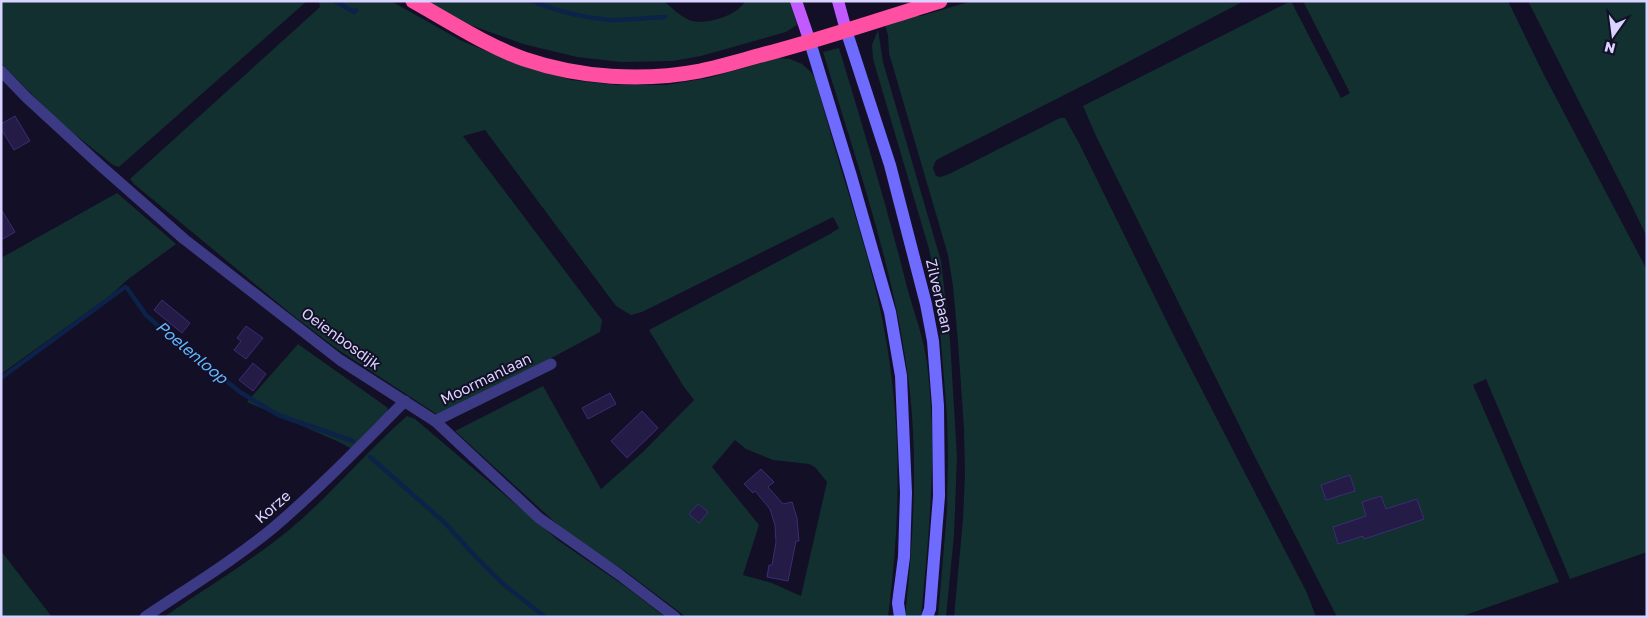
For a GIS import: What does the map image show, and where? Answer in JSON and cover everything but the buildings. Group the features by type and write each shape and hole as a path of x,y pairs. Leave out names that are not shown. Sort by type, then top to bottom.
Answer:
{"highway":[{"path":"413,1 484,41 524,59 565,70 611,77 651,77 698,72 810,42 940,1"}],"main road":[{"path":"796,1 851,176 890,312 901,376 906,492 904,557 898,603 900,617"},
{"name":"Zilverbaan","path":"838,1 890,165 926,304 933,341 938,406 939,496 930,614"},
{"path":"892,617 898,603"}],"street":[{"name":"Oeienbosdijk","path":"1,71 27,98 101,166 184,239 340,360 435,421 539,518 620,574 675,617"},
{"name":"Moormanlaan","path":"435,421 551,364"},
{"name":"Korze","path":"145,617 274,527 353,454 405,401"}],"green space":[{"path":"1,1 307,1 119,167 113,165 57,120 1,63"},
{"path":"319,1 391,1 462,41 515,63 571,80 617,85 666,85 708,78 779,58 790,59 802,64 811,72 815,79 866,251 880,307 892,380 898,481 895,548 888,617 686,617 625,571 570,536 455,431 543,386 601,489 644,451 694,400 649,330 830,234 839,228 833,217 642,312 631,315 616,306 485,130 463,136 602,320 600,332 441,417 337,349 290,313 134,184 130,179 320,7","holes":["735,440 746,449 773,460 809,464 815,467 827,482 801,596 772,583 743,575 759,525 712,467"]},
{"path":"426,1 664,1 689,20 703,22 728,15 745,1 791,1 797,25 786,32 701,56 673,61 621,62 577,57 523,44 462,22"},
{"path":"972,1 1244,1 938,159 933,168 936,176 940,177 949,174 1060,118 1065,118 1173,334 1307,593 1316,617 954,617 965,475 964,429 953,286 948,255 889,53 888,35 884,22 901,16 921,16"},
{"path":"1291,1 1341,98 1350,93 1303,1 1508,1 1544,75 1647,270 1647,552 1570,579 1486,379 1473,385 1559,582 1460,617 1337,617 1254,455 1096,136 1083,106"},
{"path":"1528,1 1647,1 1647,237 1631,204"},
{"path":"878,30 883,62 941,261 950,340 957,457 954,535 946,617 938,617 947,511 948,457 947,415 936,282 929,249 873,59 872,45"},
{"path":"839,48 866,137 926,354 932,428 932,459 921,617 905,617 912,533 914,449 910,393 904,349 886,263 823,52"},
{"path":"117,193 176,244 127,280 111,295 1,374 1,258"},
{"path":"298,344 388,408 387,412 352,449 247,402"},
{"path":"407,416 415,419 559,541 626,587 665,617 164,617 243,564 289,530"},
{"path":"1,551 52,617 1,617"}],"waterway":[{"path":"335,1 354,12 356,10"},
{"path":"532,1 561,11 601,19 665,17"},
{"name":"Poelenloop","path":"1,378 125,287 146,315 240,392 278,415 353,441"},
{"name":"Poelenloop","path":"370,457 444,522 502,583 545,617"}]}
